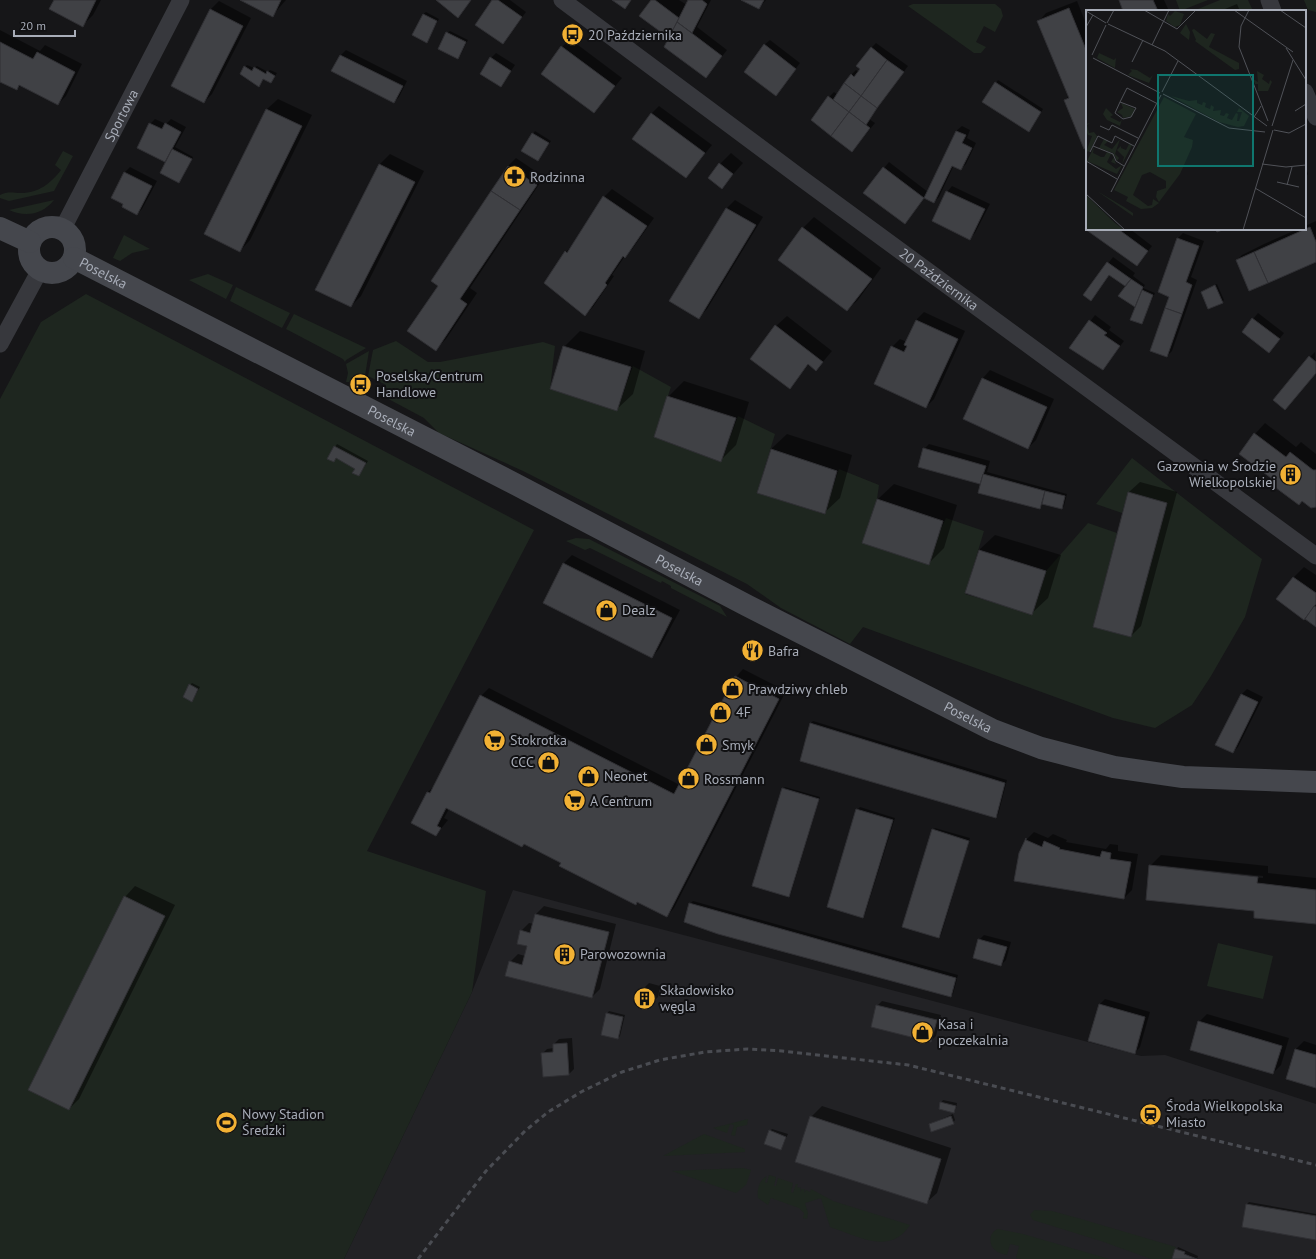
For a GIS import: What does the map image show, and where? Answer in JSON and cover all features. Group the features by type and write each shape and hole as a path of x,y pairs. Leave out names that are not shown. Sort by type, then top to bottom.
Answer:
{"street":[{"name":"Sportowa","path":"62,230 181,0"},
{"name":"20 Października","path":"562,0 801,178 1316,556"},
{"path":"1269,0 1273,10"},
{"path":"1306,94 1316,118"},
{"path":"53,227 62,230 69,234 73,242 75,250 74,258 68,267 60,272 50,274 40,270 34,265 30,258 30,242 36,234 43,229 53,227"},
{"path":"0,228 30,242"},
{"name":"Poselska","path":"74,258 992,730 1041,748 1114,767 1183,777 1316,782"},
{"path":"0,344 40,270"}],"shaded area":[{"path":"1176,0 1208,0 1183,10 1180,10"},
{"path":"1220,0 1248,0 1253,10 1232,9 1195,10"},
{"path":"1304,0 1316,0 1316,12 1308,10"},
{"path":"913,4 995,4 1001,9 1003,16 995,32 984,26 976,42 986,47 981,53 974,53 908,6"},
{"path":"63,151 73,156 54,191 9,201 0,198 0,195 10,192 27,193 39,189 49,183 61,170 55,165"},
{"path":"54,200 45,209 34,213 22,214 9,210"},
{"path":"124,235 150,249 132,253 120,261 113,258"},
{"path":"208,274 233,285 226,299 189,280"},
{"path":"236,287 290,313 282,328 230,301"},
{"path":"86,294 534,530 367,851 486,891 472,992 344,1259 0,1259 0,399 41,322"},
{"path":"294,314 366,348 345,362 343,359 286,329"},
{"path":"396,341 428,362 440,362 543,342 555,346 550,389 617,410 633,366 671,387 654,437 721,462 738,416 775,434 757,493 824,514 839,469 879,485 877,499 863,542 937,538 946,518 984,531 965,594 1032,614 1046,571 1088,523 1117,533 1093,627 1131,637 1167,503 1128,492 1122,513 1096,504 1132,458 1262,559 1245,617 1211,676 1192,705 1155,728 1113,718 863,627 850,644 781,608 747,584 523,471 439,433 424,418 381,395 386,385 368,376 373,350"},
{"path":"369,351 364,382 346,382 348,373 346,364"},
{"path":"576,538 589,539 720,606 727,617 671,588 671,586 662,581 661,583 590,548 585,550 566,541"},
{"path":"513,890 1141,1056 1165,1055 1316,1104 1316,1259 344,1259 472,992"},
{"path":"1218,943 1273,956 1263,999 1207,986"},
{"path":"748,1119 747,1125 737,1127 735,1136 731,1135 734,1125 730,1124 727,1133 713,1128"},
{"path":"704,1134 745,1149 745,1152 663,1156"},
{"path":"743,1168 751,1170 746,1185 736,1193 672,1171"},
{"path":"769,1175 776,1177 774,1186 776,1186 778,1178 793,1183 791,1192 793,1193 796,1184 798,1184 797,1187 801,1188 800,1192 802,1189 805,1189 804,1193 806,1190 810,1192 811,1189 833,1201 910,1225 902,1234 893,1240 883,1242 862,1238 830,1227 821,1198 805,1203 808,1213 807,1219 803,1218 804,1213 799,1208 771,1198 768,1205 758,1198 758,1188 760,1182 767,1176 765,1182 767,1183"},
{"path":"1034,1210 1052,1211 1176,1247 1172,1259 1151,1259 1101,1241 1033,1220 1030,1215"},
{"path":"998,1229 1023,1234 1109,1259 1016,1258 1019,1246 1010,1244 1007,1255 998,1252 991,1245 991,1235"}],"building":[{"path":"54,0 96,0 83,27 49,9"},
{"path":"240,0 281,0 273,17"},
{"path":"436,0 471,0 458,18"},
{"path":"492,0 498,0 522,17 503,44 475,25"},
{"path":"612,0 631,0 625,9"},
{"path":"651,0 655,0 679,18 669,38 639,16"},
{"path":"688,0 702,0 707,4 692,33 677,22"},
{"path":"741,0 764,0 759,9"},
{"path":"1119,0 1153,0 1158,10 1123,10"},
{"path":"1069,8 1086,50 1086,148 1084,149 1064,100 1069,98 1037,21"},
{"path":"210,9 243,26 204,103 171,86"},
{"path":"423,14 437,21 427,43 412,35"},
{"path":"677,22 722,56 706,78 664,47"},
{"path":"446,32 466,42 458,59 438,49"},
{"path":"0,42 33,59 37,52 75,72 58,105 19,85 17,90 0,82"},
{"path":"764,44 796,69 776,96 744,72"},
{"path":"561,46 615,86 594,113 541,74"},
{"path":"871,47 887,60 861,96 844,83 851,74 854,77 860,69 856,66"},
{"path":"340,55 403,86 394,103 331,71"},
{"path":"490,57 511,71 501,87 480,74"},
{"path":"887,60 904,72 877,108 861,96"},
{"path":"244,66 252,71 254,67 266,74 267,71 275,76 271,83 263,79 259,87 240,74"},
{"path":"995,82 1041,112 1029,132 982,102"},
{"path":"844,83 861,96 849,112 833,100"},
{"path":"828,96 849,112 831,136 811,120"},
{"path":"861,96 877,108 866,125 849,112"},
{"path":"266,109 302,126 240,252 204,234"},
{"path":"849,112 870,128 852,152 831,136"},
{"path":"651,113 705,153 686,178 632,139"},
{"path":"149,123 162,129 165,123 181,132 165,162 137,148"},
{"path":"956,131 966,135 962,143 972,148 961,170 952,166 934,203 924,198"},
{"path":"532,133 549,143 538,161 521,151"},
{"path":"172,149 192,159 179,183 160,173"},
{"path":"719,163 733,174 722,189 708,178"},
{"path":"379,164 415,182 351,307 315,290"},
{"path":"508,166 537,185 520,210 491,191"},
{"path":"883,167 924,198 905,224 863,193"},
{"path":"124,172 152,186 137,215 122,207 123,204 111,198"},
{"path":"491,191 520,210 460,299 467,304 436,351 407,331 438,286 431,281"},
{"path":"946,191 985,209 970,240 932,221"},
{"path":"603,196 647,226 625,258 623,256 605,283 607,285 585,316 544,283 565,251 567,253"},
{"path":"726,208 756,225 699,319 669,301"},
{"path":"802,227 872,279 847,311 778,260"},
{"path":"1310,227 1316,242 1316,262 1268,283 1254,252"},
{"path":"1086,230 1119,230 1148,251 1137,266"},
{"path":"1177,238 1199,246 1186,282 1192,285 1182,314 1165,308 1169,297 1158,292"},
{"path":"1254,252 1268,283 1249,291 1236,260"},
{"path":"1107,262 1131,279 1125,286 1109,275 1091,301 1083,295"},
{"path":"1131,279 1143,287 1135,307 1118,296"},
{"path":"1215,285 1223,303 1208,309 1201,292"},
{"path":"1142,290 1153,295 1142,324 1130,320"},
{"path":"1165,308 1182,314 1167,357 1150,351"},
{"path":"1252,318 1280,339 1269,353 1242,332"},
{"path":"916,320 958,339 926,408 874,384 891,346 904,352 907,346 904,345"},
{"path":"1089,320 1107,333 1104,335 1120,346 1103,370 1069,348"},
{"path":"775,325 823,362 816,371 808,364 790,389 750,359"},
{"path":"563,346 631,367 617,411 550,389"},
{"path":"1309,356 1316,362 1316,373 1285,410 1273,400"},
{"path":"982,378 1047,407 1028,449 963,419"},
{"path":"667,396 736,418 721,462 654,437"},
{"name":"Gazownia w Środzie Wielkopolskiej","path":"1254,433 1286,457 1290,452 1313,470 1316,470 1316,507 1311,508 1302,501 1299,505 1268,482 1271,478 1239,454"},
{"path":"334,446 366,463 359,476 352,473 355,469 336,458 334,462 327,459"},
{"path":"923,448 986,466 980,484 918,467"},
{"path":"771,449 837,471 825,514 757,493"},
{"path":"983,474 1045,491 1040,509 978,493"},
{"path":"1045,491 1065,496 1062,509 1042,504"},
{"path":"1128,492 1167,503 1131,637 1093,627"},
{"path":"877,499 943,521 929,565 862,543"},
{"path":"979,550 1046,571 1032,615 965,593"},
{"name":"Dealz","path":"563,563 672,618 652,658 543,603"},
{"path":"1293,577 1316,593 1316,604 1304,620 1276,599"},
{"path":"1314,606 1316,607 1316,627 1305,619"},
{"name":"A Centrum","path":"735,676 779,699 667,917 637,902 636,905 559,866 561,863 524,844 522,847 446,808 437,826 441,828 436,836 411,823 427,792 430,793 480,695 674,794"},
{"path":"189,684 198,689 192,702 183,697"},
{"path":"1241,694 1258,702 1233,753 1215,745"},
{"path":"810,723 1005,783 996,818 800,761"},
{"path":"782,788 819,799 789,897 752,886"},
{"path":"856,809 893,820 863,918 827,907"},
{"path":"932,829 969,841 939,938 902,927"},
{"path":"1026,838 1026,840 1042,847 1044,841 1060,848 1059,849 1100,857 1102,851 1111,853 1110,859 1131,862 1124,899 1014,881 1019,853"},
{"path":"1149,865 1258,877 1257,883 1316,890 1316,924 1254,918 1254,911 1146,900"},
{"path":"124,896 165,916 69,1110 28,1090"},
{"path":"689,903 956,978 951,997 718,934 684,922"},
{"name":"Parowozownia","path":"535,914 609,932 592,998 505,976 509,961 522,965 527,946 517,944 520,930 530,933"},
{"path":"978,939 1007,947 1001,966 973,958"},
{"name":"Składowisko węgla","path":"640,991 653,994 650,1006 637,1002"},
{"path":"1099,1004 1145,1017 1135,1054 1088,1041"},
{"path":"876,1005 937,1020 931,1042 871,1027"},
{"path":"606,1013 623,1017 618,1039 601,1035"},
{"path":"1198,1021 1282,1046 1273,1074 1190,1050"},
{"path":"567,1043 569,1075 543,1077 541,1053 553,1052 553,1044"},
{"path":"1295,1049 1316,1055 1316,1088 1286,1079"},
{"path":"940,1102 956,1106 954,1113 939,1109"},
{"path":"810,1116 941,1159 927,1204 795,1162"},
{"path":"951,1116 954,1124 931,1132 929,1124"},
{"path":"769,1130 786,1137 781,1150 764,1144"},
{"path":"1246,1204 1316,1216 1316,1240 1242,1227"},
{"path":"1175,1249 1185,1252 1184,1254 1197,1259 1172,1259"}],"railway":[{"path":"418,1259 486,1171 525,1131 548,1112 581,1092 622,1072 660,1060 705,1052 748,1049 782,1051 908,1065 1316,1165"}],"place":[{"name":"20 Października","path":"573,35"},
{"name":"Rodzinna","path":"515,177"},
{"name":"Poselska/Centrum Handlowe","path":"360,384"},
{"name":"Gazownia w Środzie Wielkopolskiej","path":"1291,474"},
{"name":"Dealz","path":"607,610"},
{"name":"Bafra","path":"752,651"},
{"name":"Prawdziwy chleb","path":"733,689"},
{"name":"4F","path":"721,712"},
{"name":"Stokrotka","path":"494,740"},
{"name":"Smyk","path":"706,745"},
{"name":"CCC","path":"549,762"},
{"name":"Neonet","path":"589,776"},
{"name":"Rossmann","path":"688,779"},
{"name":"A Centrum","path":"574,801"},
{"name":"Parowozownia","path":"564,954"},
{"name":"Składowisko węgla","path":"645,998"},
{"name":"Kasa i poczekalnia","path":"922,1032"},
{"name":"Środa Wielkopolska Miasto","path":"1151,1114"},
{"name":"Nowy Stadion Średzki","path":"227,1122"}]}
